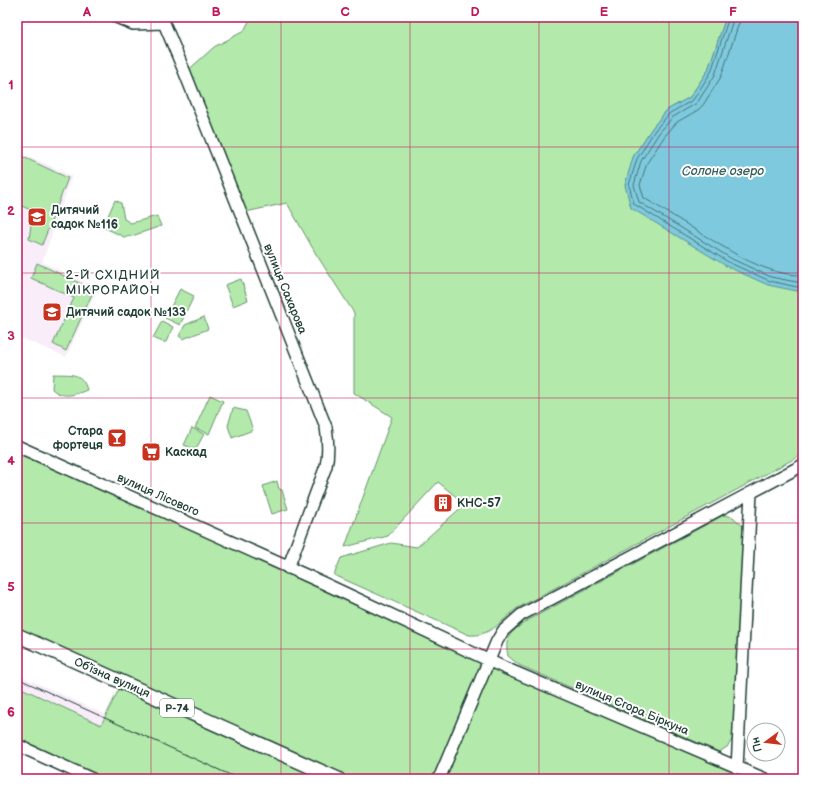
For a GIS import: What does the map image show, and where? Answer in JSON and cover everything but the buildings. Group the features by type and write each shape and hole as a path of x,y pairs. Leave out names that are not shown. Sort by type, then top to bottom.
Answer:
{"main road":[{"name":"Обʼїзна вулиця","path":"17,635 338,779"}],"street":[{"name":"вулиця Сахарова","path":"116,17 133,24 164,24 185,73 326,427 328,438 326,466 315,499 288,568"},
{"name":"вулиця Лісового","path":"17,446 488,660"},
{"path":"439,779 488,660 502,631 521,615 803,465"},
{"path":"737,768 751,492"},
{"name":"вулиця Єгора Біркуна","path":"488,660 765,779"},
{"path":"17,746 92,779"}],"shaded area":[{"path":"17,151 72,176 42,262 98,288 66,357 17,336"},
{"path":"17,674 246,779 101,725 17,686"}],"green space":[{"path":"251,17 726,17 708,70 690,97 667,110 652,128 633,157 797,291 803,289 803,454 516,609 489,631 476,635 469,635 334,575 341,558 391,543 417,547 465,504 438,482 388,536 345,547 392,417 354,393 354,313 316,254 287,203 241,213 185,73 214,47 244,31"},
{"name":"Дитячий садок №116","path":"19,155 68,178 42,245 29,239 33,211 17,204 17,156"},
{"path":"115,200 121,203 124,219 131,223 157,216 161,226 132,236 124,237 103,227"},
{"path":"37,263 94,290 66,351 53,344 74,298 31,278"},
{"path":"241,279 248,300 233,306 225,285"},
{"path":"180,289 194,296 180,325 165,318"},
{"path":"204,317 208,329 183,339 179,336 185,325"},
{"path":"162,321 173,327 166,342 153,338"},
{"path":"53,374 70,374 79,377 85,384 87,390 73,395 60,394 52,389"},
{"path":"210,395 223,401 209,434 195,428"},
{"path":"233,408 246,411 253,430 232,438 228,426"},
{"path":"192,428 204,434 196,449 184,445"},
{"path":"17,446 765,779 107,779 17,739 17,686 101,725 122,683 17,635"},
{"path":"277,481 279,489 282,490 288,509 272,514 263,486"},
{"path":"724,515 733,517 744,527 734,737 727,747 719,752 519,665 508,656 507,644 509,636 515,629 525,622"}],"water":[{"name":"Солоне озеро","path":"726,17 803,17 803,289 797,291 768,285 728,267 631,208 625,185 633,157 652,128 667,110 690,97 708,70"}],"tram line":[{"path":"17,678 239,779"}],"place":[{"name":"Дитячий садок №116","path":"37,217"},
{"name":"Дитячий садок №133","path":"52,312"},
{"name":"Стара фортеця","path":"117,438"},
{"name":"Каскад","path":"151,452"},
{"name":"КНС-57","path":"443,503"}],"district":[{"name":"2-Й СХІДНИЙ МІКРОРАЙОН","path":"113,282"}]}
